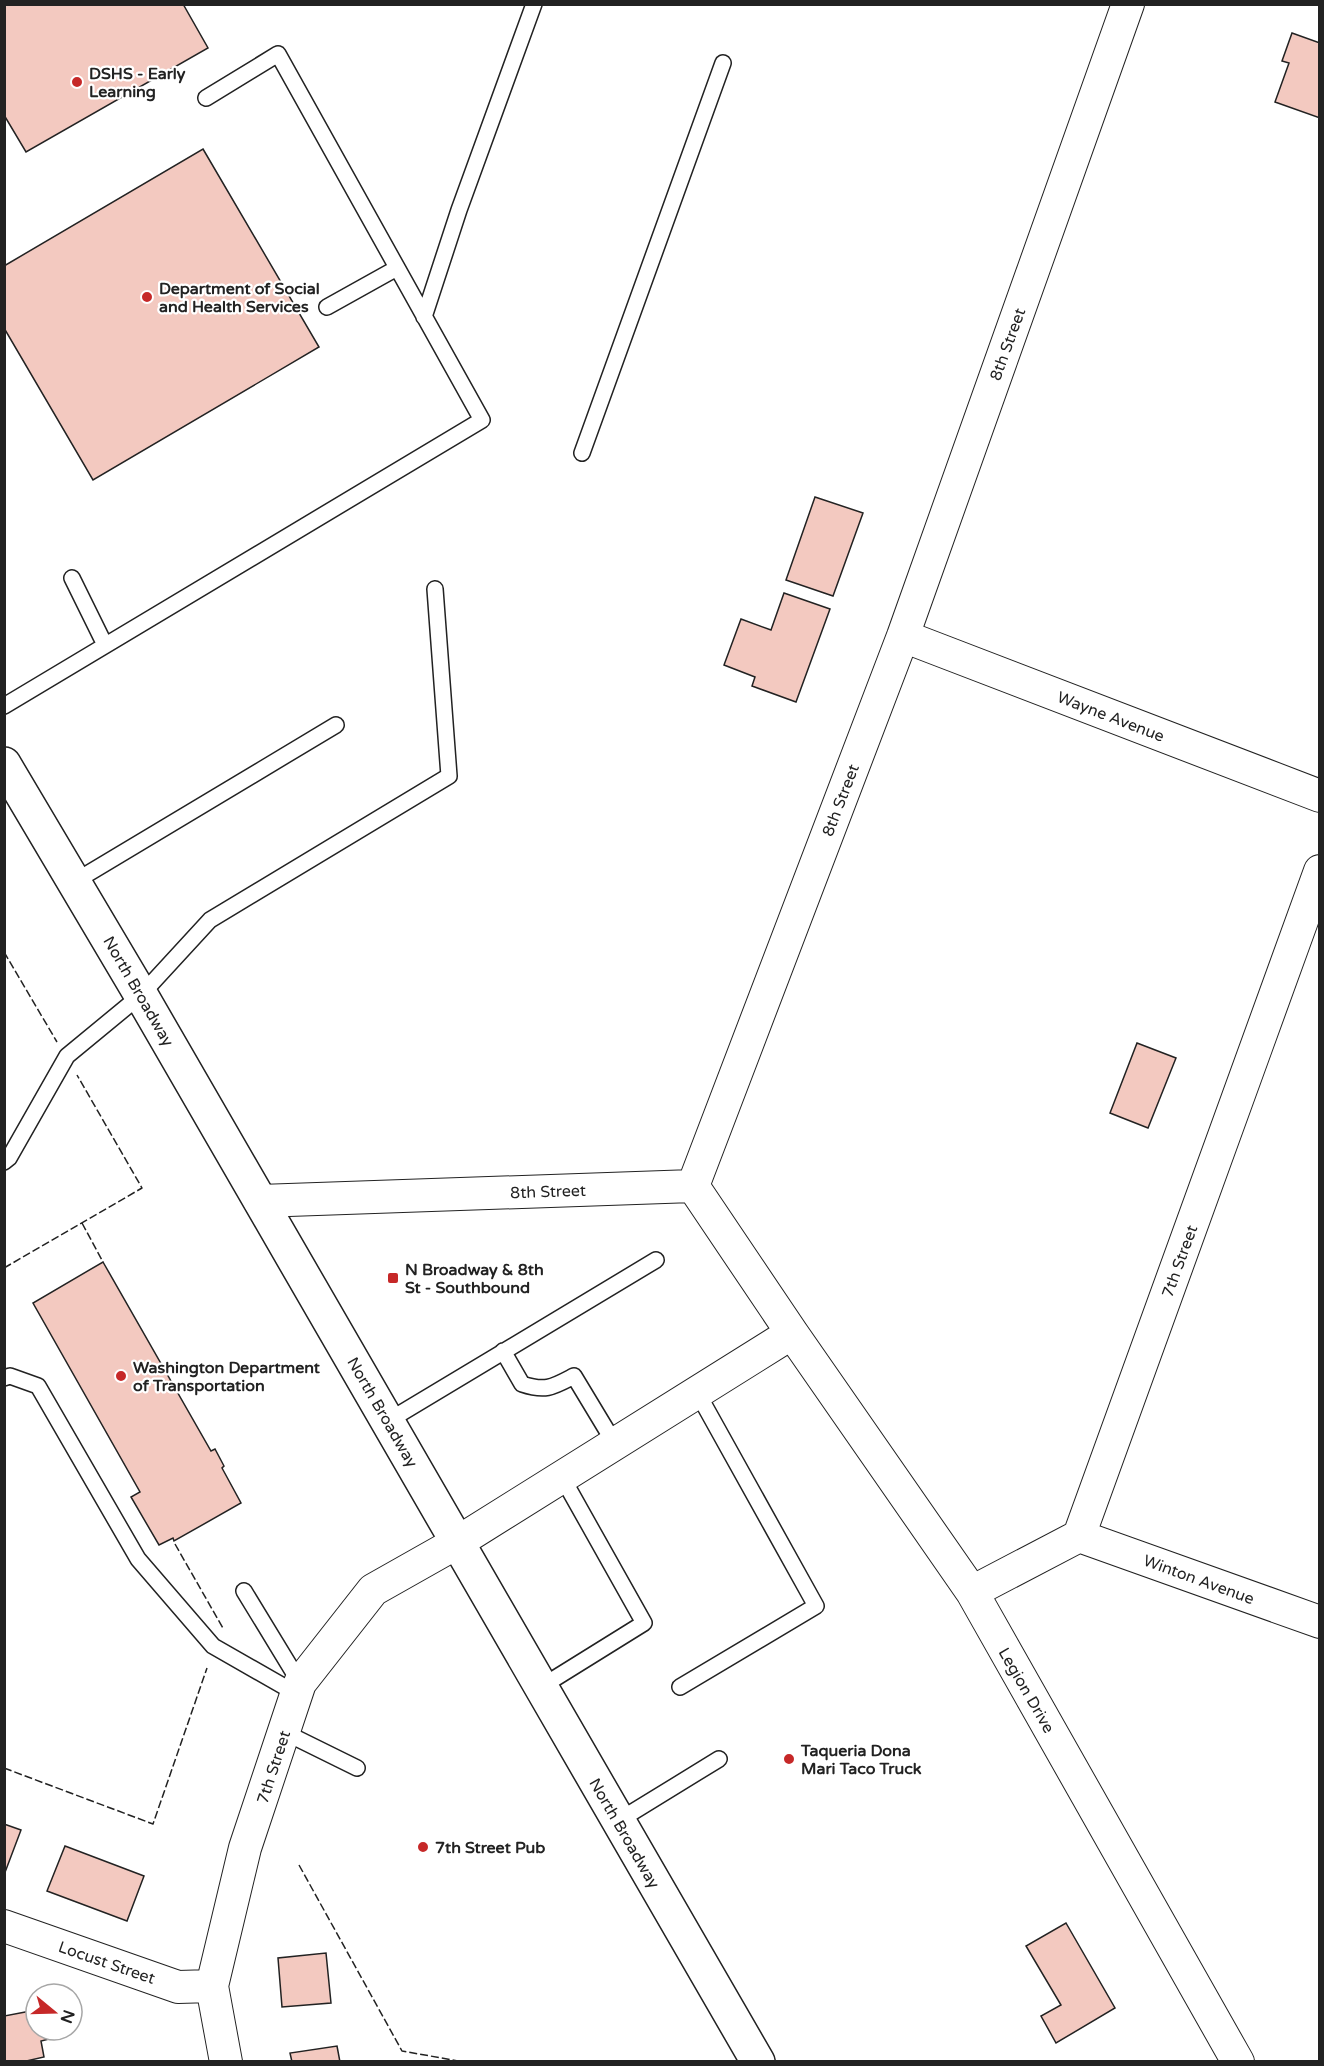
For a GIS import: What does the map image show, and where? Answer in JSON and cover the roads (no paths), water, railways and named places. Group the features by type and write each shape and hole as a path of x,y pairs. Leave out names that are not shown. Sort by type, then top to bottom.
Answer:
{"main road":[{"name":"North Broadway","path":"4,764 141,995 758,2061"}],"street":[{"name":"8th Street","path":"260,1201 693,1186 903,636 1128,4"},
{"name":"Wayne Avenue","path":"903,636 1320,796"},
{"name":"7th Street","path":"1079,1536 1320,871"},
{"name":"Legion Drive","path":"693,1186 972,1592 1238,2061"},
{"path":"458,1542 792,1333"},
{"path":"972,1592 1079,1536"},
{"name":"Winton Avenue","path":"1079,1536 1320,1622"},
{"name":"7th Street","path":"226,2061 212,1986 245,1848 298,1689 373,1590 458,1542"},
{"name":"Locust Street","path":"4,1926 178,1987 212,1986"}],"lane":[{"path":"424,317 459,210 534,4"},
{"path":"4,706 482,420 278,54 206,98"},
{"path":"582,453 723,63"},
{"path":"327,308 397,268"},
{"path":"72,578 105,645"},
{"path":"4,1162 9,1158 67,1056 141,995 210,920 449,776 435,589"},
{"path":"74,882 336,725"},
{"path":"388,1421 656,1260"},
{"path":"503,1352 522,1384 538,1389 553,1387 574,1376 615,1444"},
{"path":"4,1378 10,1376 38,1386 138,1559 213,1647 298,1689"},
{"path":"680,1687 816,1606 697,1392"},
{"path":"541,1687 645,1623 562,1477"},
{"path":"243,1591 298,1689"},
{"path":"284,1732 357,1768"},
{"path":"618,1821 719,1759"}],"place":[{"name":"DSHS - Early Learning","path":"77,82"},
{"name":"Department of Social and Health Services","path":"147,297"},
{"name":"N Broadway & 8th St - Southbound","path":"393,1278"},
{"name":"Washington Department of Transportation","path":"121,1376"},
{"name":"Taqueria Dona Mari Taco Truck","path":"789,1759"},
{"name":"7th Street Pub","path":"423,1847"}]}
